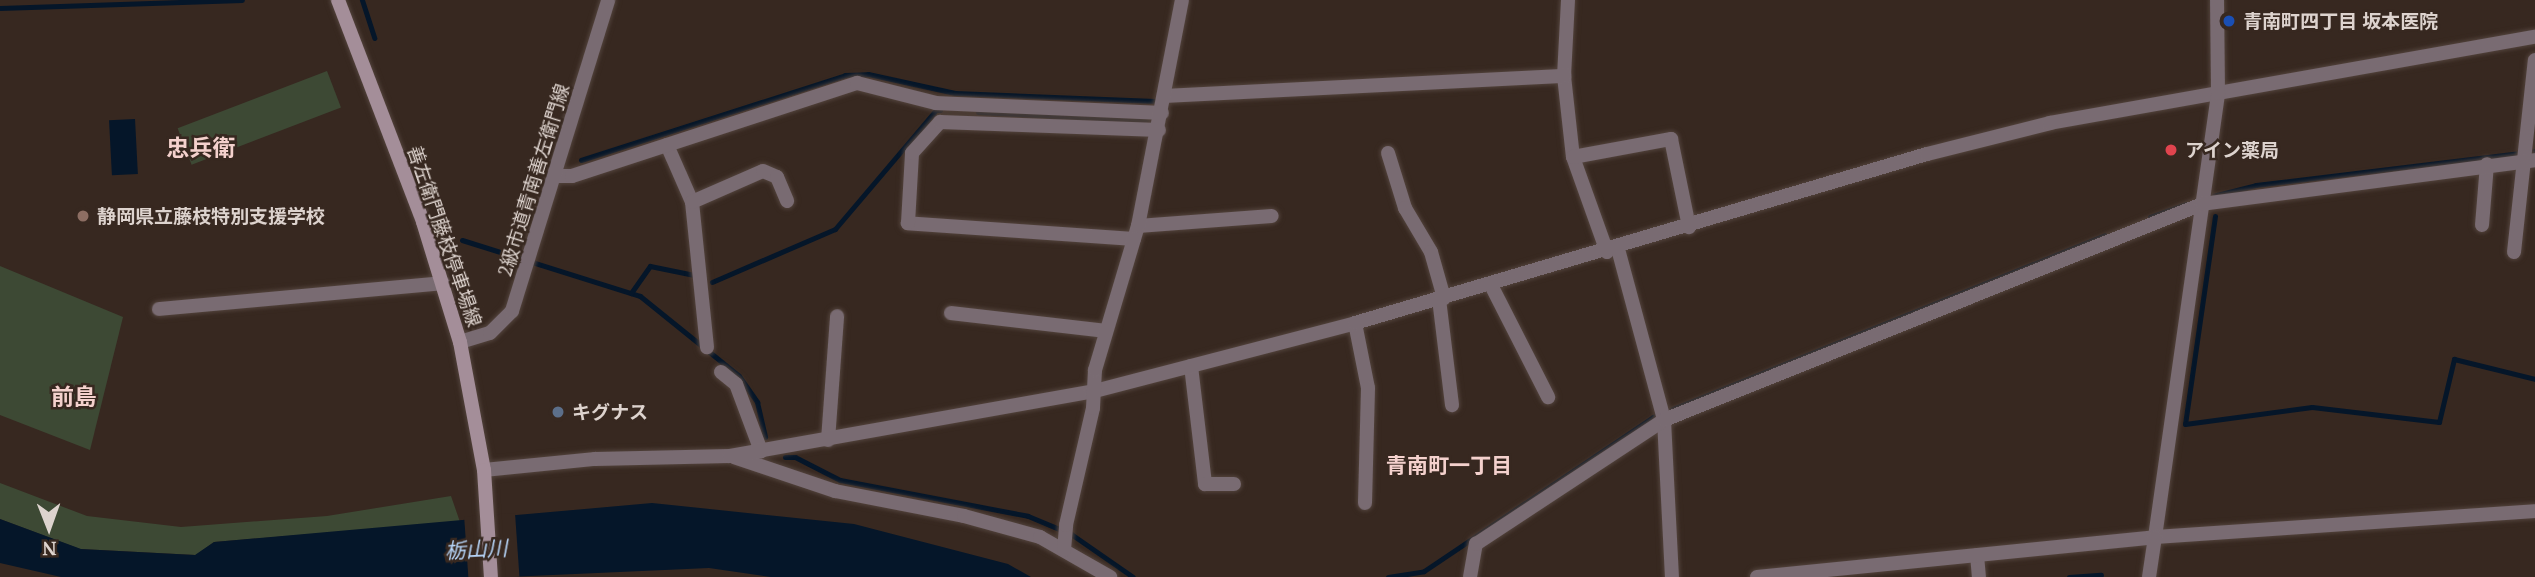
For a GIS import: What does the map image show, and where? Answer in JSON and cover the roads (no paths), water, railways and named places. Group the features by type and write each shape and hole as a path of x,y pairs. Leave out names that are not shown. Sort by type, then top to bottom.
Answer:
{"main road":[{"name":"善左衛門藤枝停車場線","path":"339,3 443,282 460,342 484,470 491,577"}],"street":[{"name":"2級市道青南善左衛門線","path":"460,342 491,333 512,311 608,0"},
{"path":"1064,550 1066,525 1093,408 1091,392 1136,233 1166,96 1182,0"},
{"path":"1568,0 1564,76 1573,157 1613,250 1664,420 1672,577"},
{"path":"2149,577 2218,93 2217,0"},
{"path":"484,470 595,459 730,456 1091,392 1442,299 1927,154 2050,123 2535,37"},
{"path":"2514,252 2529,159 2525,143 2535,60"},
{"path":"1166,96 1564,76"},
{"path":"555,176 572,176 857,83 936,103 1162,113"},
{"path":"1159,130 940,122 912,153 908,223 1136,233 1272,216"},
{"path":"1573,157 1671,139 1689,227"},
{"path":"667,145 691,202 707,347"},
{"path":"1388,153 1405,208 1430,252 1442,299 1452,405"},
{"path":"1470,577 1476,544 1664,420 2202,204 2529,159"},
{"path":"2482,225 2487,164"},
{"path":"691,202 763,171 777,177 787,201"},
{"path":"159,309 443,282"},
{"path":"1491,285 1548,397"},
{"path":"951,313 1107,331"},
{"path":"828,440 837,316"},
{"path":"1355,323 1368,388 1365,503"},
{"path":"1191,366 1205,484 1234,484"},
{"path":"721,372 736,384 761,451"},
{"path":"730,456 835,491 964,516 1040,537 1110,577"},
{"path":"1757,577 2155,537 2535,511"},
{"path":"1977,555 1979,577"}],"water":[{"path":"135,119 138,174 112,175 109,120"},
{"name":"栃山川","path":"652,503 854,524 1008,564 1031,577 771,577 709,568 506,577 61,577 0,563 0,519 81,549 195,555 214,542"}],"waterway":[{"path":"0,8 242,0"},
{"path":"362,0 374,38"},
{"path":"581,160 845,75 868,74 955,93 1155,101"},
{"path":"712,282 835,229 936,110 940,110"},
{"path":"978,112 1153,121"},
{"path":"2213,196 2256,185 2535,151"},
{"path":"2150,217 2186,204"},
{"path":"2215,216 2185,424 2312,407 2439,422 2454,359 2535,379"},
{"path":"1388,577 1424,571 1653,417 2105,235"},
{"path":"462,240 640,296 739,376 757,402 765,437"},
{"path":"631,293 650,266 694,275"},
{"path":"785,457 795,457 840,480 1028,516 1071,534 1133,577"},
{"path":"2069,577 2101,575"}],"place":[{"name":"青南町四丁目 坂本医院","path":"2229,21"},
{"name":"アイン薬局","path":"2171,150"},
{"name":"静岡県立藤枝特別支援学校","path":"83,216"},
{"name":"キグナス","path":"558,412"}],"district":[{"name":"忠兵衛","path":"201,148"},
{"name":"前島","path":"74,397"},
{"name":"青南町一丁目","path":"1449,465"}]}
